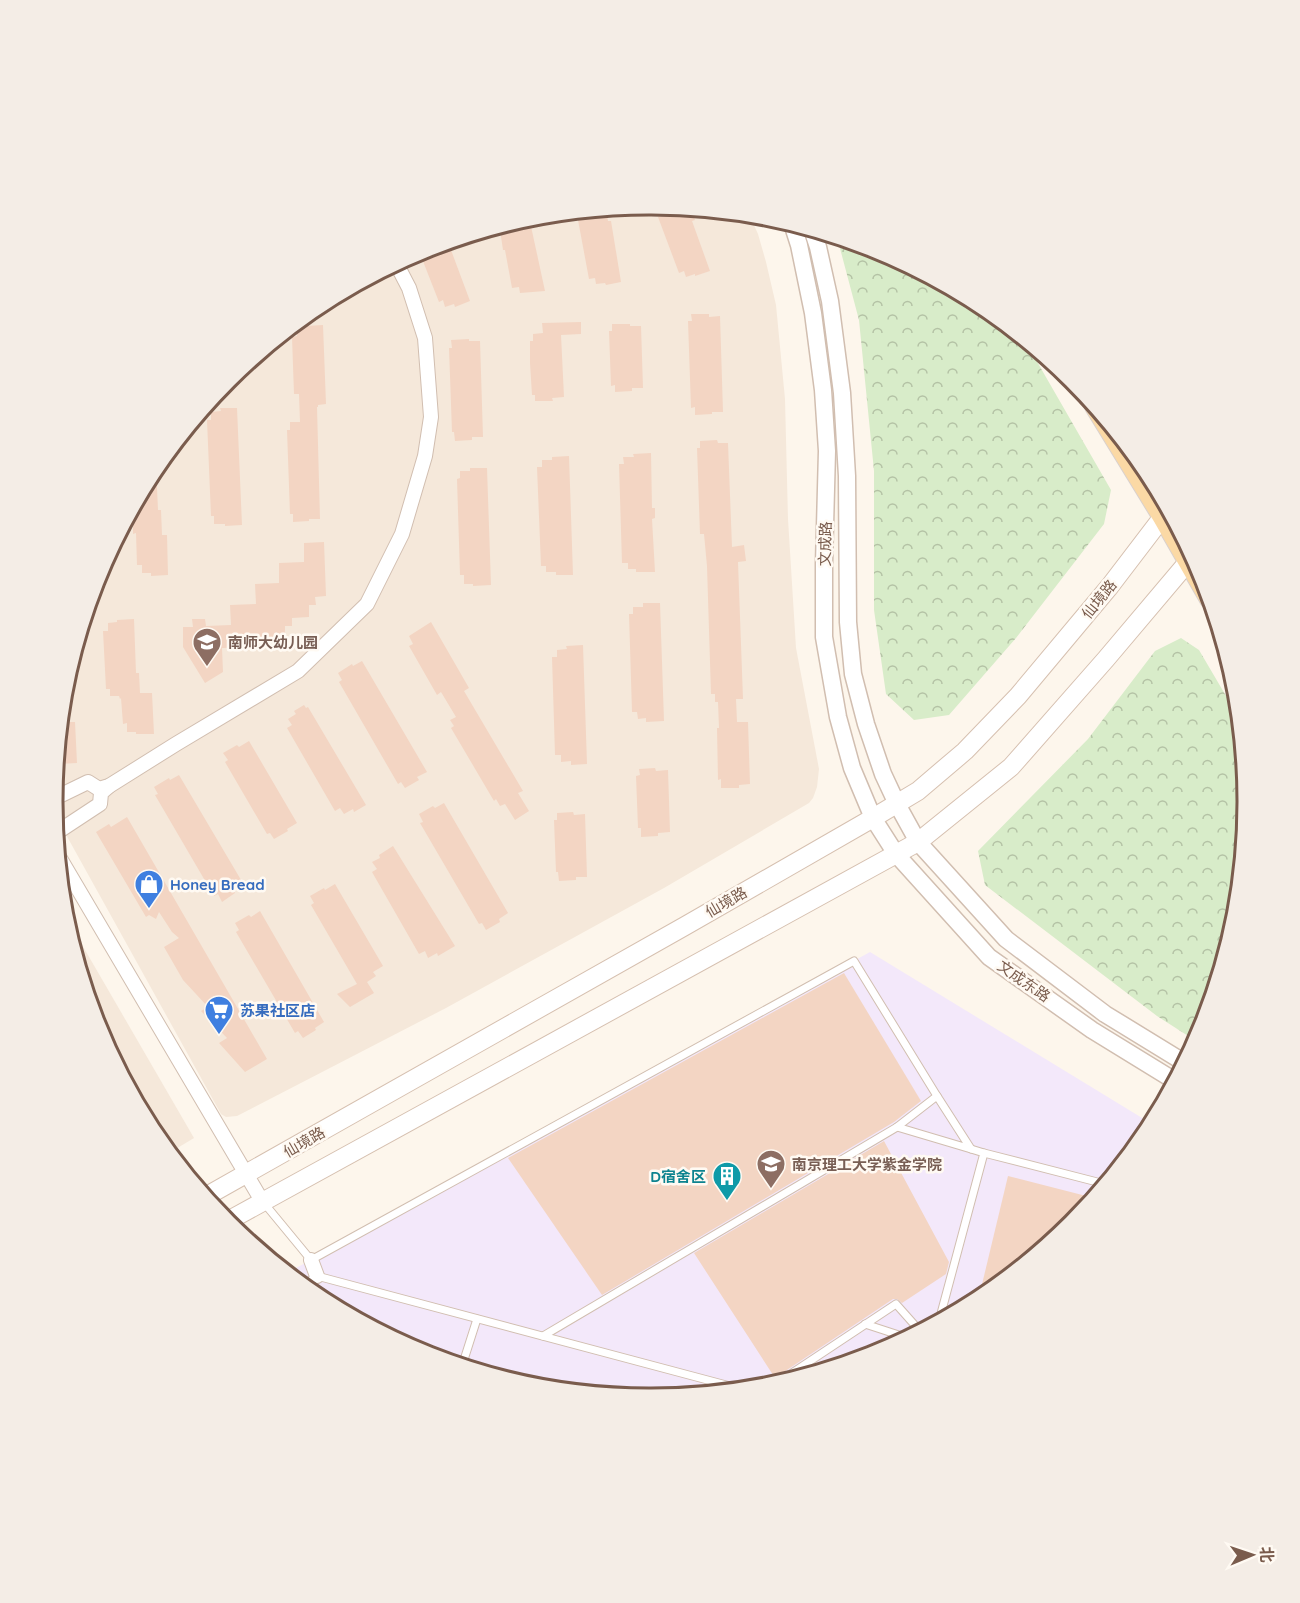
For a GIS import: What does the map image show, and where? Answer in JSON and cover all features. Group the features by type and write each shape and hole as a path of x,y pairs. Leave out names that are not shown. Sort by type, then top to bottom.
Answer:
{"main road":[{"name":"仙境路","path":"213,1193 918,791 965,752 1018,696 1110,586 1163,517"},
{"name":"仙境路","path":"235,1217 918,842 1011,767 1186,564"}],"street":[{"name":"文成路","path":"795,233 813,313 823,390 827,451 824,637 838,717 852,768 873,818 896,854"},
{"name":"文成路","path":"815,239 830,301 842,393 847,476 848,622 854,674 866,724 884,774 918,842"},
{"path":"64,828 100,804 101,793 109,786 298,671 367,604 402,534 425,456 431,417 425,338 409,288 400,270"},
{"path":"63,794 88,782 99,789 109,786"},
{"name":"文成东路","path":"918,842 1006,939 1105,1014 1177,1058"},
{"name":"文成东路","path":"896,854 989,957 1092,1030 1168,1077"},
{"path":"67,871 262,1201"},
{"path":"311,1260 317,1276"}],"lane":[{"path":"262,1201 311,1260 854,961 971,1149"},
{"path":"543,1336 897,1127 937,1096"},
{"path":"897,1127 984,1153 1097,1182"},
{"path":"942,1311 984,1153"},
{"path":"311,1280 317,1276 720,1384"},
{"path":"798,1369 896,1304 915,1325"},
{"path":"464,1358 477,1318"},
{"path":"865,1324 896,1334"}],"shaded area":[{"path":"650,215 688,216 754,224 766,262 776,305 785,399 788,519 796,648 819,769 813,798 809,803 664,888 446,1008 237,1116 226,1117 221,1114 64,831 64,763 74,687 94,613 124,542 142,508 184,444 235,386 263,360 324,313 390,275 461,246 535,226 573,220"},
{"path":"80,942 194,1138 177,1148 142,1095 108,1026 94,990"},
{"name":"南京理工大学紫金学院","path":"870,952 1144,1119 1116,1159 1065,1217 1037,1243 976,1290 910,1328 875,1344 839,1357 765,1377 688,1387 650,1388 612,1387 535,1377 461,1357 425,1344 356,1310 295,1269"}],"green space":[{"path":"839,246 875,259 944,293 976,313 1035,359 1111,490 1104,524 1016,638 949,715 914,720 886,694 874,610 874,471 859,320"},
{"path":"1181,638 1199,650 1228,699 1236,763 1236,840 1226,916 1206,990 1188,1036 1157,1016 985,885 978,851 1088,739 1155,651"}],"building":[{"path":"607,216 608,221 611,221 621,282 606,285 605,283 596,284 595,278 589,279 578,220"},
{"path":"658,217 694,217 695,220 692,221 710,271 686,277 684,271 679,273"},
{"path":"531,227 545,291 520,293 519,287 512,288 505,250 503,250 501,234"},
{"path":"451,250 470,301 455,307 454,304 445,307 443,300 439,302 423,260"},
{"path":"691,314 720,316 723,412 695,415 695,407 691,408 688,321 692,321"},
{"path":"581,322 581,334 561,335 564,397 552,398 553,401 535,401 535,395 532,395 530,363 530,341 533,341 533,334 543,333 542,323"},
{"path":"612,324 641,326 643,388 615,392 615,385 611,386 609,331 612,331"},
{"path":"323,325 326,404 317,407 320,519 293,522 293,514 290,514 287,430 290,430 290,422 300,422 299,394 294,394 292,337 297,336 297,333 307,326"},
{"path":"469,339 469,341 480,341 483,437 455,441 454,432 452,432 449,348 452,348 451,340"},
{"path":"220,408 237,408 242,525 214,524 214,516 211,516 207,420 211,420 211,412 221,411"},
{"path":"717,440 718,443 728,443 732,547 744,545 746,561 738,562 743,699 736,699 737,722 748,722 750,784 739,785 739,788 721,788 721,779 718,780 718,702 715,702 715,694 711,694 707,566 704,534 700,534 697,448 700,448 700,441"},
{"path":"651,453 652,508 655,508 655,518 652,519 655,572 636,572 636,569 628,569 628,563 622,563 619,464 624,464 623,457"},
{"path":"569,456 573,575 556,575 556,572 546,572 546,566 541,566 537,467 542,467 542,460"},
{"path":"470,468 487,468 491,585 464,584 464,575 460,575 457,479 460,478 460,471 470,471"},
{"path":"157,484 162,535 167,535 168,575 151,576 151,573 142,573 142,565 137,565 136,533 133,534 133,526"},
{"path":"324,542 326,596 315,597 316,605 309,605 309,617 292,618 292,626 285,626 285,638 267,639 267,647 222,648 223,672 205,683 183,647 183,627 193,627 192,619 205,619 206,626 231,625 230,605 256,604 255,584 279,583 279,563 304,562 304,543"},
{"path":"643,603 660,603 664,721 646,722 646,718 638,719 637,712 632,712 629,614 633,614 633,607 643,607"},
{"path":"134,619 136,673 139,673 140,693 152,693 154,734 127,732 127,723 123,724 121,698 110,696 110,689 106,689 103,631 108,631 108,623"},
{"path":"431,622 469,688 464,691 523,791 518,793 529,811 515,820 505,804 500,806 496,799 494,801 451,728 454,726 450,720 456,717 441,692 437,695 409,646 413,644 409,636"},
{"path":"583,645 587,764 571,765 571,761 561,762 561,755 555,755 552,657 557,657 557,650 567,649 566,646"},
{"path":"362,661 427,772 417,777 419,780 405,788 401,782 398,784 339,682 342,680 338,673"},
{"path":"304,705 308,707 366,805 354,812 353,809 344,814 340,808 335,811 287,728 292,725 288,719 296,714 294,711"},
{"path":"68,722 75,722 77,763 64,764"},
{"path":"249,741 297,823 274,839 270,833 267,834 225,762 228,760 223,753"},
{"path":"655,768 656,771 668,770 670,832 658,833 658,836 641,837 641,828 638,828 636,776 640,775 639,769"},
{"path":"179,775 244,885 222,902 218,894 214,896 155,795 158,794 154,787"},
{"path":"444,803 508,913 499,919 500,922 486,930 482,923 479,924 420,823 423,822 419,814"},
{"path":"573,812 574,815 585,814 587,877 559,881 558,872 556,872 554,820 557,820 557,813"},
{"path":"127,817 267,1059 245,1072 219,1043 227,1038 201,1011 208,1007 183,980 164,947 179,938 172,932 159,912 156,919 149,915 146,917 96,832 109,824 111,827"},
{"path":"393,846 455,946 438,956 437,953 428,958 425,951 419,954 372,872 377,869 372,862"},
{"path":"335,884 383,966 373,972 376,976 367,982 374,993 350,1007 337,994 357,984 311,905 314,903 310,896"},
{"path":"260,911 324,1022 303,1038 298,1031 295,1033 236,932 239,930 235,923"},
{"name":"D宿舍区","path":"844,973 921,1101 894,1122 602,1295 508,1158"},
{"path":"884,1141 949,1262 946,1274 902,1303 893,1299 783,1373 773,1375 694,1253"},
{"path":"1008,1176 1085,1196 1037,1243 982,1286"}],"place":[{"name":"南师大幼儿园","path":"207,668"},
{"name":"Honey Bread","path":"149,910"},
{"name":"苏果社区店","path":"219,1036"},
{"name":"南京理工大学紫金学院","path":"771,1190"},
{"name":"D宿舍区","path":"727,1202"}]}
